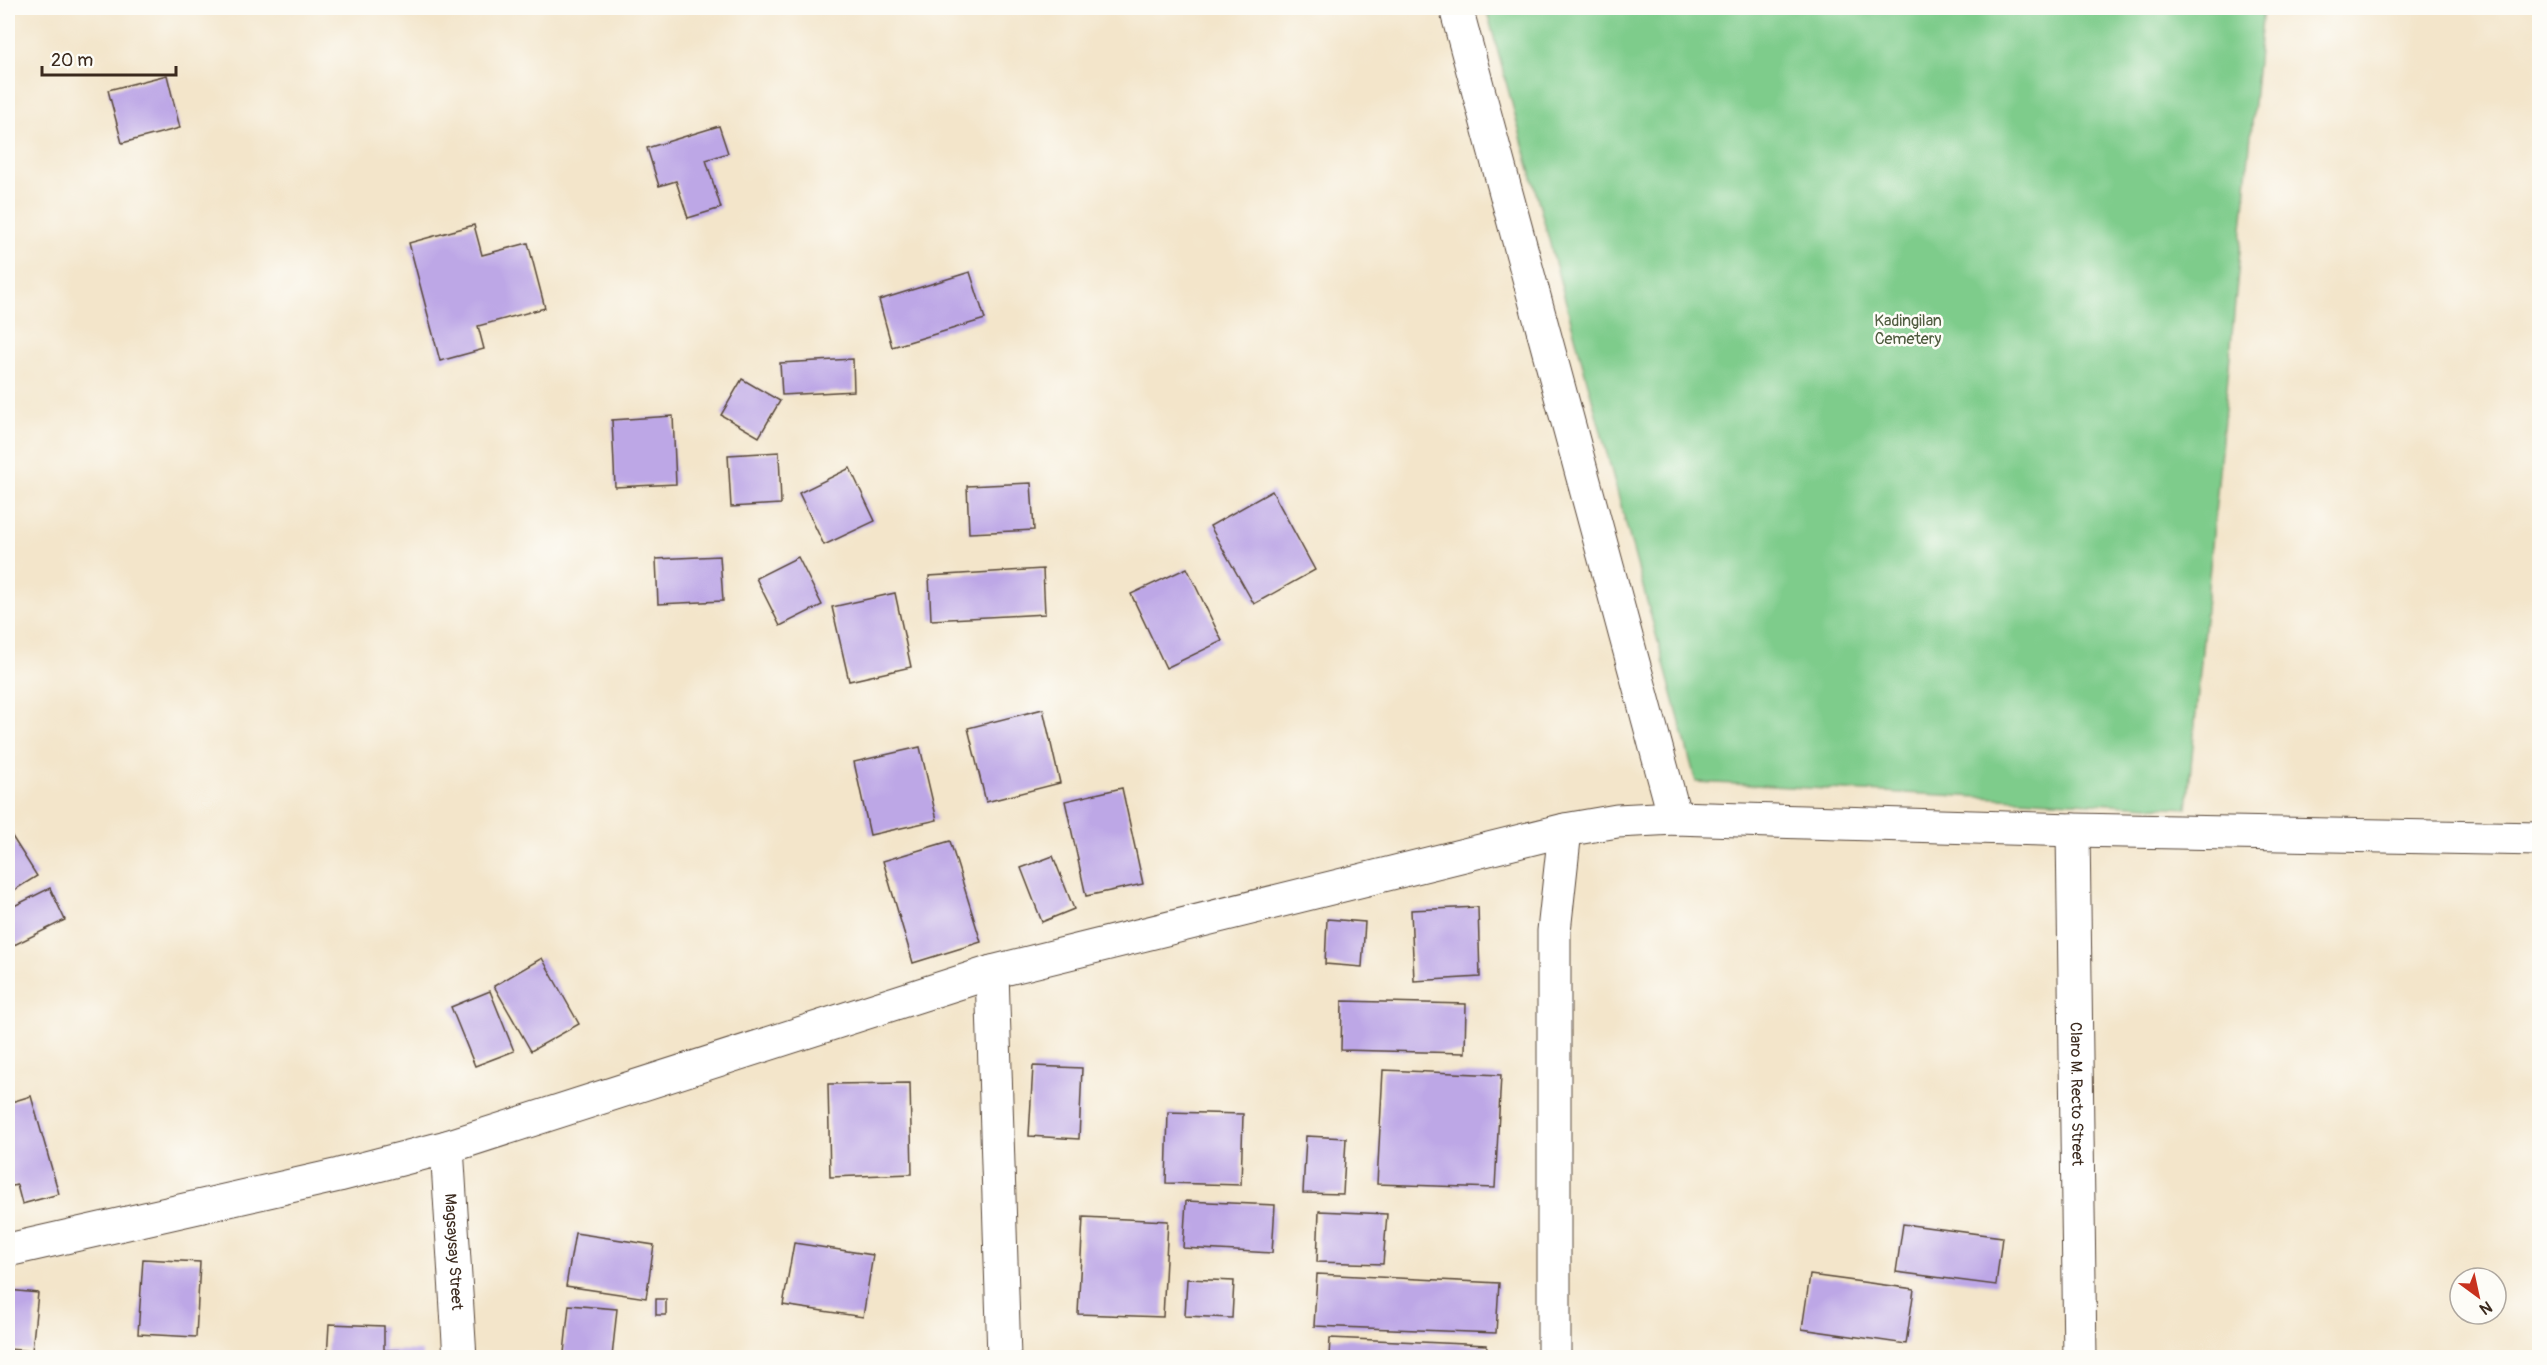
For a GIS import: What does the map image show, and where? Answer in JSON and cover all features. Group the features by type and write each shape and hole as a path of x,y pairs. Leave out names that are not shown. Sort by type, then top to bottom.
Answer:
{"street":[{"path":"1456,8 1675,818"},
{"path":"8,1250 339,1175 447,1147 992,972 1565,830 1617,820 1675,818 2073,830 2540,839"},
{"path":"1554,1358 1554,932 1565,830"},
{"name":"Claro M. Recto Street","path":"2073,830 2080,1358"},
{"path":"992,972 1004,1358"},
{"name":"Magsaysay Street","path":"447,1147 460,1358"}],"green space":[{"name":"Kadingilan Cemetery","path":"1486,8 2263,8 2187,808 1696,782"}],"building":[{"path":"167,75 180,128 122,143 108,90"},
{"path":"719,126 728,153 706,160 721,208 688,218 676,181 659,186 647,148"},
{"path":"474,225 482,255 528,243 545,308 478,326 484,349 440,361 409,243"},
{"path":"970,272 985,319 892,347 879,300"},
{"path":"853,359 854,391 782,395 780,363"},
{"path":"742,379 780,401 759,437 721,415"},
{"path":"673,416 676,484 615,487 612,420"},
{"path":"779,452 781,504 731,507 728,455"},
{"path":"850,468 875,521 824,545 799,493"},
{"path":"1031,483 1034,530 969,533 967,486"},
{"path":"1272,491 1315,570 1254,604 1210,526"},
{"path":"720,556 723,601 658,604 656,559"},
{"path":"798,557 822,605 780,626 756,578"},
{"path":"1187,568 1222,641 1166,668 1131,594"},
{"path":"1043,569 1045,614 931,620 929,576"},
{"path":"895,593 911,667 849,681 832,607"},
{"path":"1043,709 1060,783 986,802 968,728"},
{"path":"920,747 937,820 870,835 854,762"},
{"path":"1122,788 1143,884 1086,896 1065,801"},
{"path":"8,830 37,876 8,894"},
{"path":"950,841 981,942 913,963 883,861"},
{"path":"1053,856 1074,909 1042,922 1021,868"},
{"path":"50,888 65,920 8,948 8,909"},
{"path":"1478,907 1480,977 1414,981 1411,910"},
{"path":"1327,919 1365,922 1362,967 1325,964"},
{"path":"542,958 579,1024 531,1051 494,986"},
{"path":"490,991 514,1051 475,1066 451,1007"},
{"path":"1342,1001 1466,1004 1465,1053 1341,1050"},
{"path":"1033,1066 1082,1068 1079,1139 1029,1136"},
{"path":"1383,1070 1501,1075 1495,1188 1377,1184"},
{"path":"910,1083 912,1174 830,1177 828,1084"},
{"path":"31,1096 59,1194 22,1204 17,1185 8,1187 8,1103"},
{"path":"1168,1112 1243,1114 1241,1185 1166,1183"},
{"path":"1306,1136 1346,1138 1343,1194 1303,1193"},
{"path":"1186,1201 1275,1205 1272,1253 1183,1248"},
{"path":"1319,1211 1387,1214 1383,1264 1317,1262"},
{"path":"1083,1217 1168,1221 1163,1317 1078,1314"},
{"path":"1903,1224 2002,1237 1996,1285 1896,1272"},
{"path":"575,1233 654,1245 646,1298 566,1286"},
{"path":"794,1243 873,1255 863,1317 783,1305"},
{"path":"143,1259 200,1262 196,1337 138,1334"},
{"path":"1317,1274 1499,1283 1496,1333 1314,1326"},
{"path":"1810,1275 1914,1289 1906,1344 1802,1329"},
{"path":"1187,1279 1234,1281 1232,1318 1185,1316"},
{"path":"8,1290 38,1293 32,1351 8,1349"},
{"path":"656,1299 666,1299 666,1315 656,1315"},
{"path":"569,1305 617,1309 612,1357 564,1353"},
{"path":"329,1324 384,1326 384,1350 422,1351 422,1358 327,1358"},
{"path":"1330,1338 1487,1345 1486,1358 1329,1358"}]}
